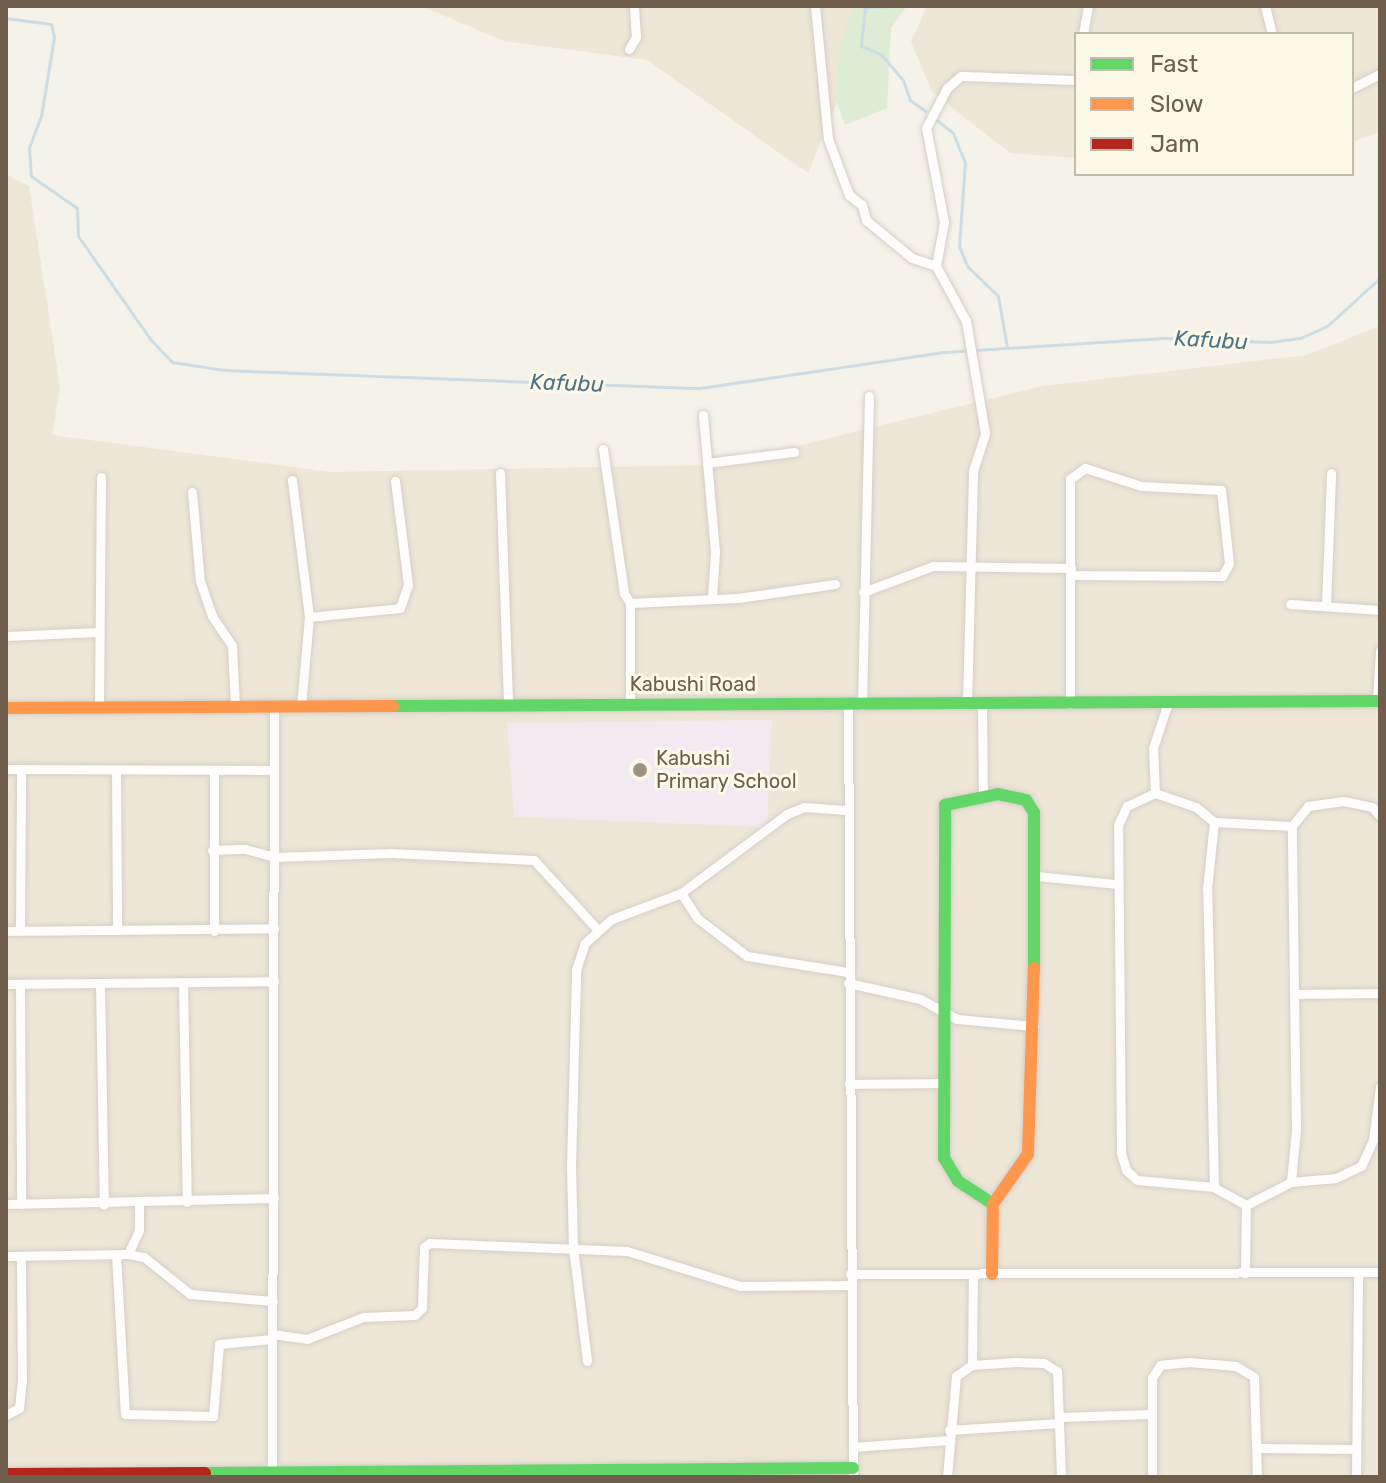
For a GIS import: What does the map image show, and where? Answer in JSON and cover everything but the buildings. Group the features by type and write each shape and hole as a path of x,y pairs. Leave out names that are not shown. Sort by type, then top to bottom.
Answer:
{"street":[{"path":"629,49 636,37 634,6"},
{"path":"815,6 828,139 849,195 862,205 866,220 912,258 936,266"},
{"path":"1083,32 1088,6"},
{"path":"1265,6 1272,32"},
{"path":"967,704 973,471 985,433 982,395 967,325 936,266 944,222 926,128 947,88 961,76 981,74 1074,80"},
{"path":"1354,87 1380,74"},
{"path":"862,705 869,396"},
{"path":"703,415 715,552 712,598"},
{"path":"603,449 624,593 630,603 630,704"},
{"path":"707,463 794,452"},
{"path":"863,592 933,566 969,564 1071,572 1222,576 1229,564 1221,490 1141,486 1093,469 1075,473 1069,489 1071,572 1070,704"},
{"path":"500,473 508,705"},
{"path":"1326,606 1331,473"},
{"path":"99,707 101,477"},
{"path":"292,480 309,617 301,707"},
{"path":"309,617 400,608 408,585 395,481"},
{"path":"192,492 200,581 212,616 232,646 235,707"},
{"path":"630,603 712,598 835,584"},
{"path":"1290,604 1380,610"},
{"path":"6,636 98,632"},
{"path":"1378,701 1380,650"},
{"name":"Kabushi Road","path":"6,708 1378,701"},
{"path":"1155,793 1153,748 1168,703"},
{"path":"982,704 983,795"},
{"path":"6,1474 720,1475 853,1472 846,810 848,705"},
{"path":"272,1473 274,707"},
{"path":"6,769 274,770"},
{"path":"20,930 21,769"},
{"path":"116,770 117,930"},
{"path":"214,770 214,931"},
{"path":"1246,1205 1214,1187 1151,1183 1126,1170 1121,1152 1116,884 1118,825 1127,806 1155,793 1196,807 1214,822 1292,826"},
{"path":"992,1274 993,1204 1019,1172 1033,1134 1036,876 1034,813 1026,800 983,795 957,799 945,805 941,815 942,1083 945,1168 993,1204"},
{"path":"1291,1182 1296,1130 1292,826 1308,806 1344,801 1372,807 1380,816"},
{"path":"587,1361 573,1247 576,970 596,928 681,893 787,814 804,807 846,810"},
{"path":"1214,822 1207,889 1214,1187"},
{"path":"212,850 245,849 274,857 392,853 534,860 596,928"},
{"path":"1036,876 1116,884"},
{"path":"681,893 697,918 747,956 848,972"},
{"path":"6,931 274,928"},
{"path":"6,984 274,981"},
{"path":"100,983 104,1205"},
{"path":"183,983 187,1202"},
{"path":"848,983 913,997 966,1020 1034,1026"},
{"path":"20,984 21,1204"},
{"path":"1294,994 1380,993"},
{"path":"849,1084 942,1083"},
{"path":"1246,1205 1291,1182 1336,1178 1361,1166 1373,1140 1380,1086"},
{"path":"6,1204 104,1205 274,1198"},
{"path":"128,1254 139,1230 139,1203"},
{"path":"1245,1273 1246,1205"},
{"path":"116,1254 125,1414 213,1416 219,1344 272,1336 320,1337 355,1319 420,1313 427,1244 573,1247 641,1254 740,1286 851,1285"},
{"path":"6,1256 128,1254 144,1257 190,1294 273,1301"},
{"path":"6,1415 19,1408 22,1381 21,1256"},
{"path":"850,1274 1380,1272"},
{"path":"1356,1477 1358,1273"},
{"path":"972,1365 973,1274"},
{"path":"947,1477 951,1387 956,1376 972,1365 1054,1366 1061,1477"},
{"path":"1152,1477 1152,1378 1160,1365 1236,1366 1248,1371 1256,1384 1257,1477"},
{"path":"853,1447 1059,1420 1150,1414"},
{"path":"1259,1448 1356,1449"}],"shaded area":[{"path":"421,6 876,6 808,173 647,60 504,41"},
{"path":"927,6 1380,6 1380,132 1354,141 1354,32 1074,32 1074,158 1010,153 932,92 911,42"},
{"path":"6,175 29,186 60,387 52,435 331,472 719,465 1043,386 1307,355 1380,326 1380,1477 6,1477"},
{"name":"Kabushi Primary School","path":"772,720 767,827 514,817 507,723"}],"green space":[{"path":"853,6 907,6 891,28 887,108 845,125 836,100 840,46"}],"waterway":[{"path":"895,6 865,7 861,46 881,54 903,80 910,100 926,111"},
{"name":"Kafubu","path":"6,18 51,24 54,37 41,116 29,148 31,176 77,208 78,236 150,339 172,362 224,370 700,388 945,352 1163,338 1271,342 1301,338 1327,326 1380,278"},
{"path":"937,120 953,133 965,162 959,246 967,266 998,296 1007,347"}],"traffic: fast":[{"path":"393,706 1380,701"},
{"path":"993,1204 958,1181 944,1158 945,805 998,794 1026,800 1034,813 1034,968"},
{"path":"205,1473 853,1468"}],"traffic: slow":[{"path":"6,708 393,706"},
{"path":"992,1274 993,1204 1028,1154 1034,968"}],"traffic: jam":[{"path":"6,1474 205,1473"}],"place":[{"name":"Kabushi Primary School","path":"640,770"}]}
